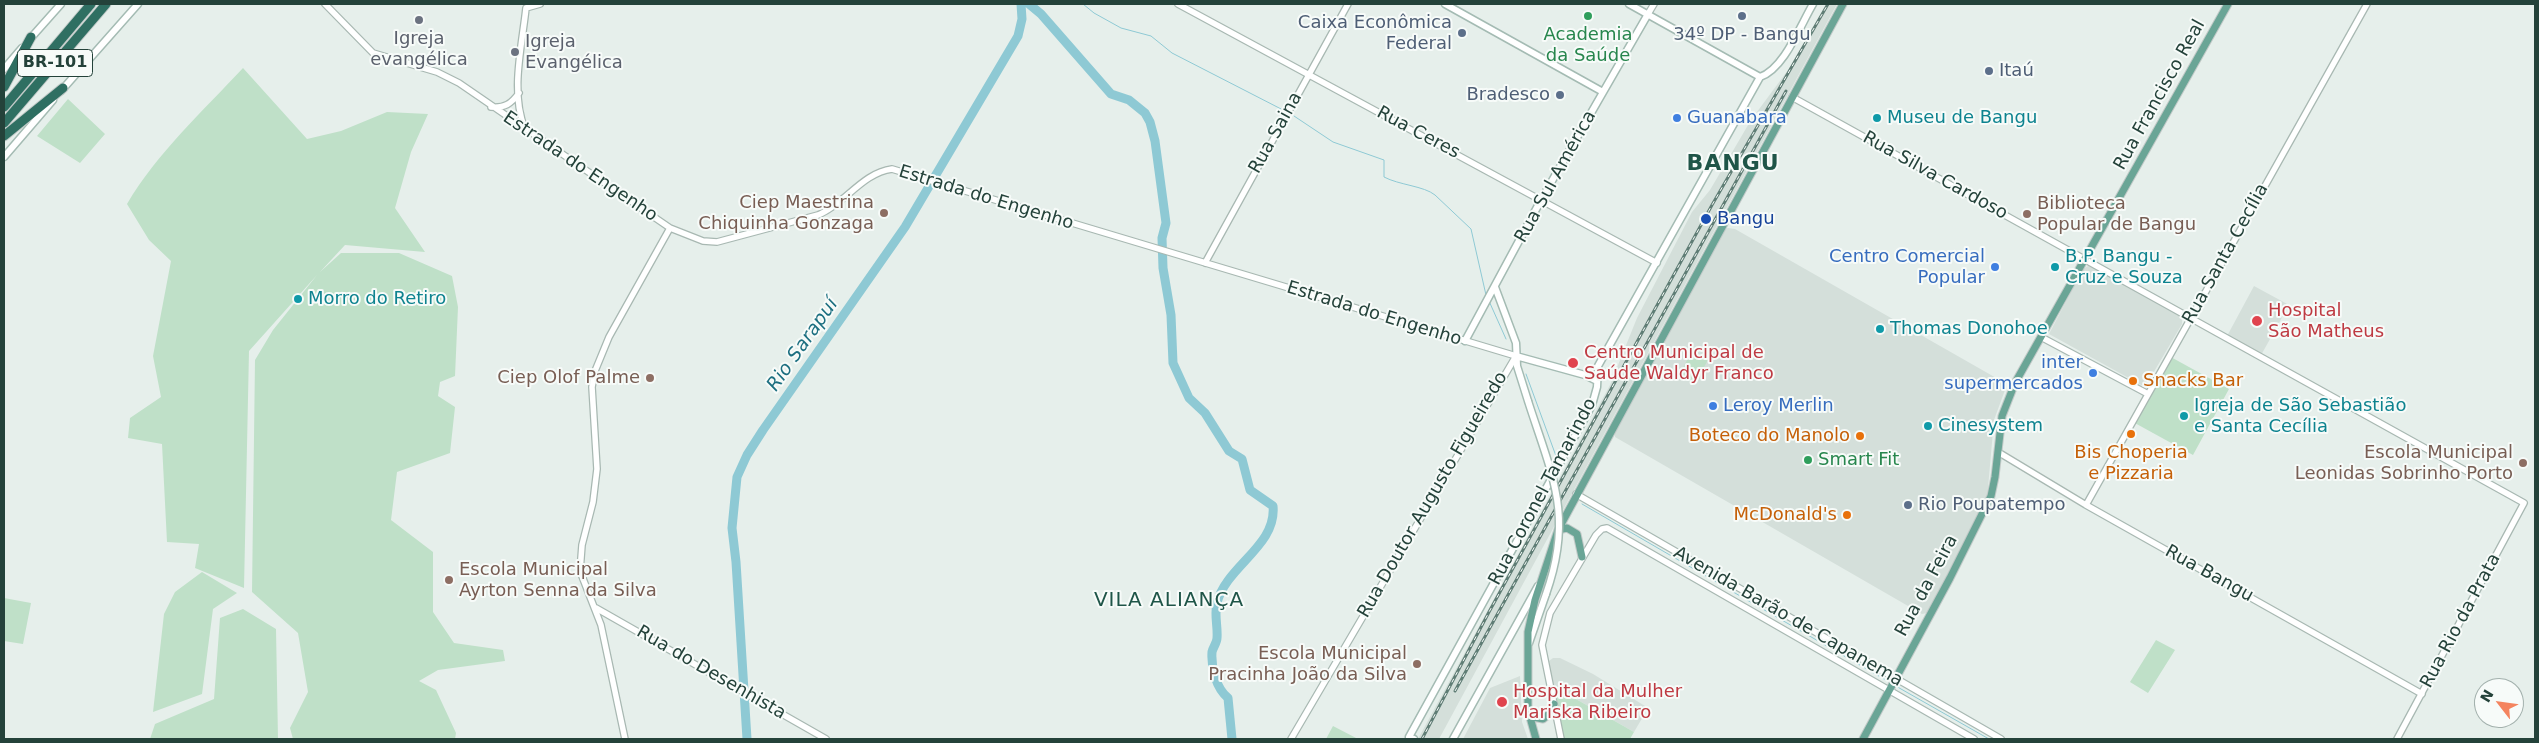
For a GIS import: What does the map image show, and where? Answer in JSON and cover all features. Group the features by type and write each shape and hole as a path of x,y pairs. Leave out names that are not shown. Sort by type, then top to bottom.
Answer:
{"highway":[{"name":"BR-101","path":"4,107 91,4"},
{"name":"BR-101","path":"4,123 106,4"},
{"path":"4,87 31,37"},
{"path":"4,136 63,88"}],"main road":[{"path":"4,69 61,4"},
{"path":"4,157 138,4"},
{"path":"1445,4 1603,92"},
{"path":"1629,4 1760,77"},
{"name":"Rua Coronel Tamarindo","path":"1414,739 1409,737 1592,405 1598,366 1760,77 1768,74 1780,63 1813,4"},
{"path":"1536,739 1528,710 1527,649 1530,617 1540,580 1558,530 1843,4"},
{"name":"Rua Francisco Real","path":"2015,383 2228,4"},
{"name":"Rua Sul América","path":"1465,341 1541,200 1648,14"},
{"path":"1495,287 1516,343 1516,356 1560,508 1558,552 1527,649"},
{"name":"Estrada do Engenho","path":"1516,356 1585,375 1597,381"},
{"name":"Rua da Feira","path":"1862,739 1893,684 1990,496 2002,416 2015,383"},
{"path":"1558,530 1568,528 1577,534 1582,557"},
{"path":"1453,739 1540,580"},
{"path":"1528,710 1533,716 1542,719 1549,714 1554,704"}],"street":[{"name":"Estrada do Engenho","path":"325,4 373,53 437,72 459,83 670,228 703,241 717,242 802,220 831,210 867,179 882,170 892,169 1516,356"},
{"path":"525,129 520,116 519,93 526,6 540,4"},
{"name":"Rua Ceres","path":"1178,4 1657,262"},
{"name":"Rua Saina","path":"1206,263 1348,4"},
{"name":"Rua Sul América","path":"1648,14 1654,4"},
{"name":"Rua Santa Cecília","path":"2086,505 2367,4"},
{"path":"503,115 519,93"},
{"name":"Rua Silva Cardoso","path":"1792,97 2524,503"},
{"path":"492,107 510,104"},
{"path":"625,739 596,608 580,571 582,545 593,502 597,469 592,387 595,371 609,337 670,228"},
{"path":"2042,336 2148,394"},
{"name":"Rua Doutor Augusto Figueiredo","path":"1291,739 1516,356"},
{"name":"Rua Bangu","path":"1998,452 2086,505 2422,694"},
{"name":"Avenida Barão de Capanema","path":"1576,494 1893,684 1974,739"},
{"name":"Rua Rio da Prata","path":"2397,739 2524,503"},
{"name":"Avenida Barão de Capanema","path":"1582,557 1599,531 1607,528 1893,684 2001,739"},
{"path":"1561,739 1542,645 1546,622 1582,557"},
{"name":"Rua do Desenhista","path":"596,608 826,739"}],"shaded area":[{"path":"1827,4 1837,4 1439,739 1418,739 1610,385 1637,318 1692,212 1710,190 1751,120 1791,66"},
{"path":"1725,229 1735,229 2005,383 2005,390 1994,420 1987,499 1927,613 1922,614 1615,437 1615,431"},
{"path":"2090,265 2182,317 2182,324 2145,387 2049,334 2083,269"},
{"name":"Hospital São Matheus","path":"2254,286 2289,305 2260,357 2226,338"},
{"path":"1553,658 1560,658 1593,674 1645,706 1644,715 1634,732 1553,686 1549,661"},
{"name":"Hospital da Mulher Mariska Ribeiro","path":"1520,676 1522,722 1528,739 1463,739 1490,688"}],"green space":[{"path":"243,68 307,139 341,131 387,112 428,114 411,152 395,208 425,252 345,245 320,272 341,253 399,253 452,276 458,307 455,376 440,382 438,396 455,407 450,453 397,472 391,520 433,552 433,612 454,643 503,650 505,661 438,670 419,681 436,690 456,733 455,739 293,739 290,728 308,692 298,633 252,592 255,360 273,330 317,275 249,351 244,588 195,568 199,544 167,542 162,444 128,438 130,418 161,397 153,356 171,261 149,240 127,204 166,150"},
{"path":"68,99 105,134 80,163 37,136"},
{"path":"1692,351 1708,360 1695,383 1679,375"},
{"path":"2169,356 2229,389 2193,455 2133,422"},
{"path":"202,572 237,593 213,609 202,694 153,712 164,614 175,592"},
{"path":"4,598 31,603 23,644 4,641"},
{"path":"243,609 276,629 278,739 150,739 155,724 214,699 220,618"},
{"path":"2156,640 2175,650 2148,693 2130,682"},
{"path":"1553,686 1634,732 1630,739 1563,739"},
{"path":"1333,726 1358,739 1326,739"}],"waterway":[{"name":"Rio Sarapuí","path":"747,739 736,562 732,528 737,477 747,455 763,430 905,227 1018,36 1022,19 1021,4"},
{"path":"1029,4 1041,14 1111,94 1129,100 1145,113 1150,122 1155,141 1166,223 1162,238 1163,268 1171,315 1173,363 1189,398 1205,413 1229,451 1242,459 1250,490 1273,506 1272,520 1267,533 1230,578 1222,590 1216,607 1217,638 1212,652 1212,665 1217,683 1228,698 1232,739"},
{"path":"1083,4 1094,13 1121,28 1151,36 1172,53 1285,111"},
{"path":"1294,116 1333,142 1384,160 1384,177 1435,195 1471,229 1486,295"},
{"path":"1489,301 1506,339"},
{"path":"1526,374 1556,456"},
{"path":"1582,504 1718,583"},
{"path":"1728,589 1891,683"},
{"path":"1894,685 1989,739"}],"railway":[{"path":"1422,739 1489,612 1712,205 1828,4"},
{"path":"1455,691 1786,91"}],"place":[{"name":"Academia da Saúde","path":"1588,16"},
{"name":"34º DP - Bangu","path":"1742,16"},
{"name":"Igreja evangélica","path":"419,20"},
{"name":"Caixa Econômica Federal","path":"1462,33"},
{"name":"Igreja Evangélica","path":"515,52"},
{"name":"Itaú","path":"1989,71"},
{"name":"Bradesco","path":"1560,95"},
{"name":"Guanabara","path":"1677,118"},
{"name":"Museu de Bangu","path":"1877,118"},
{"name":"Ciep Maestrina Chiquinha Gonzaga","path":"884,213"},
{"name":"Biblioteca Popular de Bangu","path":"2027,214"},
{"name":"Bangu","path":"1706,219"},
{"name":"Centro Comercial Popular","path":"1995,267"},
{"name":"B.P. Bangu - Cruz e Souza","path":"2055,267"},
{"name":"Morro do Retiro","path":"298,299"},
{"name":"Hospital São Matheus","path":"2257,321"},
{"name":"Thomas Donohoe","path":"1880,329"},
{"name":"Centro Municipal de Saúde Waldyr Franco","path":"1573,363"},
{"name":"inter supermercados","path":"2093,373"},
{"name":"Ciep Olof Palme","path":"650,378"},
{"name":"Snacks Bar","path":"2133,381"},
{"name":"Leroy Merlin","path":"1713,406"},
{"name":"Igreja de São Sebastião e Santa Cecília","path":"2184,416"},
{"name":"Cinesystem","path":"1928,426"},
{"name":"Bis Choperia e Pizzaria","path":"2131,434"},
{"name":"Boteco do Manolo","path":"1860,436"},
{"name":"Smart Fit","path":"1808,460"},
{"name":"Escola Municipal Leonidas Sobrinho Porto","path":"2523,463"},
{"name":"Rio Poupatempo","path":"1908,505"},
{"name":"McDonald's","path":"1847,515"},
{"name":"Escola Municipal Ayrton Senna da Silva","path":"449,580"},
{"name":"Escola Municipal Pracinha João da Silva","path":"1417,664"},
{"name":"Hospital da Mulher Mariska Ribeiro","path":"1502,702"}],"district":[{"name":"BANGU","path":"1733,164"},
{"name":"VILA ALIANÇA","path":"1169,601"}]}
